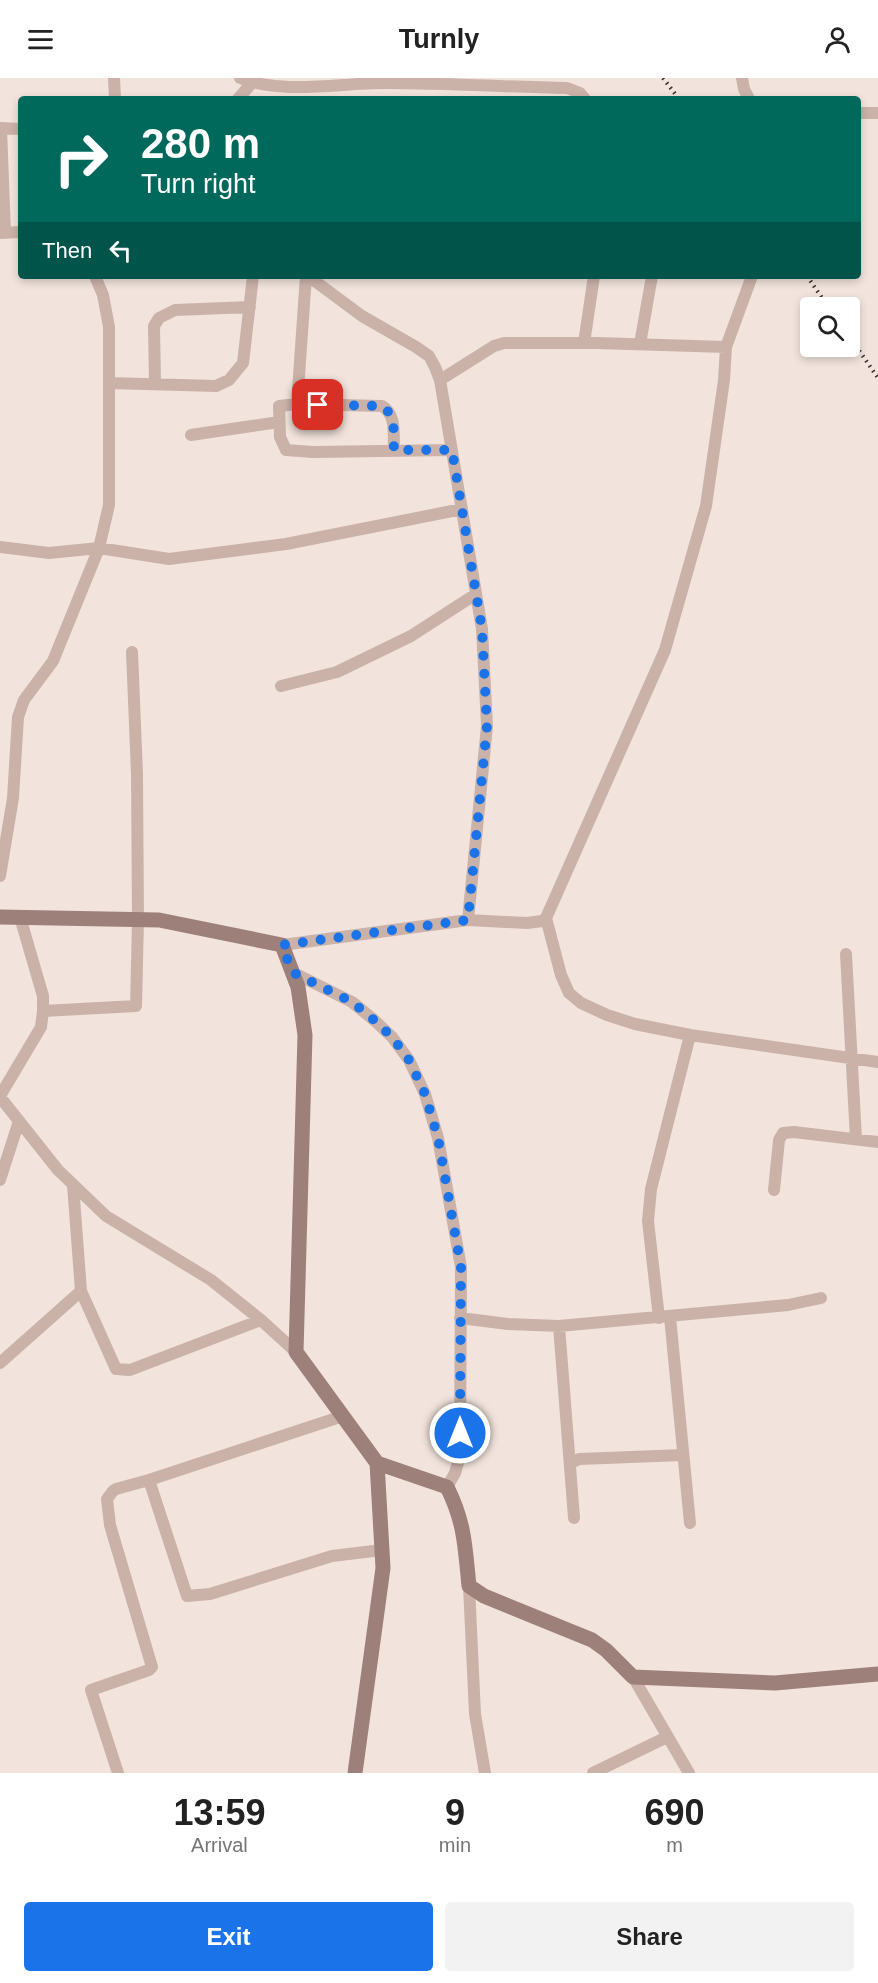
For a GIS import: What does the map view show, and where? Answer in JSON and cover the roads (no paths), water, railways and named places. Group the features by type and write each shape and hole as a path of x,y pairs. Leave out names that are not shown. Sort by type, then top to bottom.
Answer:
{"street":[{"path":"114,78 116,96"},
{"path":"742,78 748,96"},
{"path":"240,96 249,80 284,87 387,80 567,88 582,96"},
{"path":"861,113 878,113"},
{"path":"18,129 1,128 2,233 18,232"},
{"path":"0,876 13,798 18,717 24,700 53,661 99,548 109,505 108,319 103,295 96,279"},
{"path":"109,383 216,386 229,380 243,363 254,279"},
{"path":"297,404 307,279"},
{"path":"311,279 362,316 429,356 440,380 482,629 487,726 468,920"},
{"path":"584,343 594,279"},
{"path":"640,344 651,279"},
{"path":"0,917 159,920 282,945 468,920 527,923 542,921 546,918 664,650 706,506 724,380 726,347 752,279"},
{"path":"155,384 154,326 159,318 175,310 250,307"},
{"path":"440,380 494,346 504,343 726,347"},
{"path":"394,450 393,417 390,411 382,406 297,404 279,406 280,437 286,450 313,452 452,450"},
{"path":"191,435 279,422"},
{"path":"0,547 49,553 99,548 170,559 286,544 462,509"},
{"path":"281,686 337,672 411,636 476,594"},
{"path":"43,1011 136,1006 137,774 132,652"},
{"path":"20,917 43,996 43,1011 41,1027 0,1096 58,1170 105,1216 211,1280 296,1352 376,1463 383,1568 355,1773"},
{"path":"546,918 561,975 569,993 575,999 607,1015 690,1035 878,1062"},
{"path":"282,945 298,987 305,1035 296,1352"},
{"path":"846,954 856,1139"},
{"path":"292,972 352,1002 374,1020 392,1037 409,1060 425,1094 438,1138 461,1267 460,1456 455,1473 447,1487"},
{"path":"690,1035 651,1189 648,1221 683,1455 690,1524"},
{"path":"0,1180 19,1121"},
{"path":"774,1190 780,1140 783,1133 794,1132 878,1142"},
{"path":"73,1185 81,1291 116,1369 130,1370 261,1320"},
{"path":"0,1363 81,1291"},
{"path":"460,1318 508,1324 559,1326 788,1305 821,1298"},
{"path":"559,1326 574,1518"},
{"path":"118,1773 91,1689 149,1670 152,1666 110,1525 107,1499 116,1489 343,1416"},
{"path":"571,1463 579,1459 683,1455"},
{"path":"376,1463 447,1487 455,1502 463,1528 469,1586 475,1714 485,1773"},
{"path":"149,1480 186,1596 210,1594 332,1556 382,1550"},
{"path":"469,1586 484,1596 592,1640 606,1650 633,1677 689,1773"},
{"path":"633,1677 775,1683 878,1674"},
{"path":"593,1773 668,1737"}],"railway":[{"path":"663,78 677,96"},
{"path":"809,279 821,297"},
{"path":"860,352 878,378"}]}
